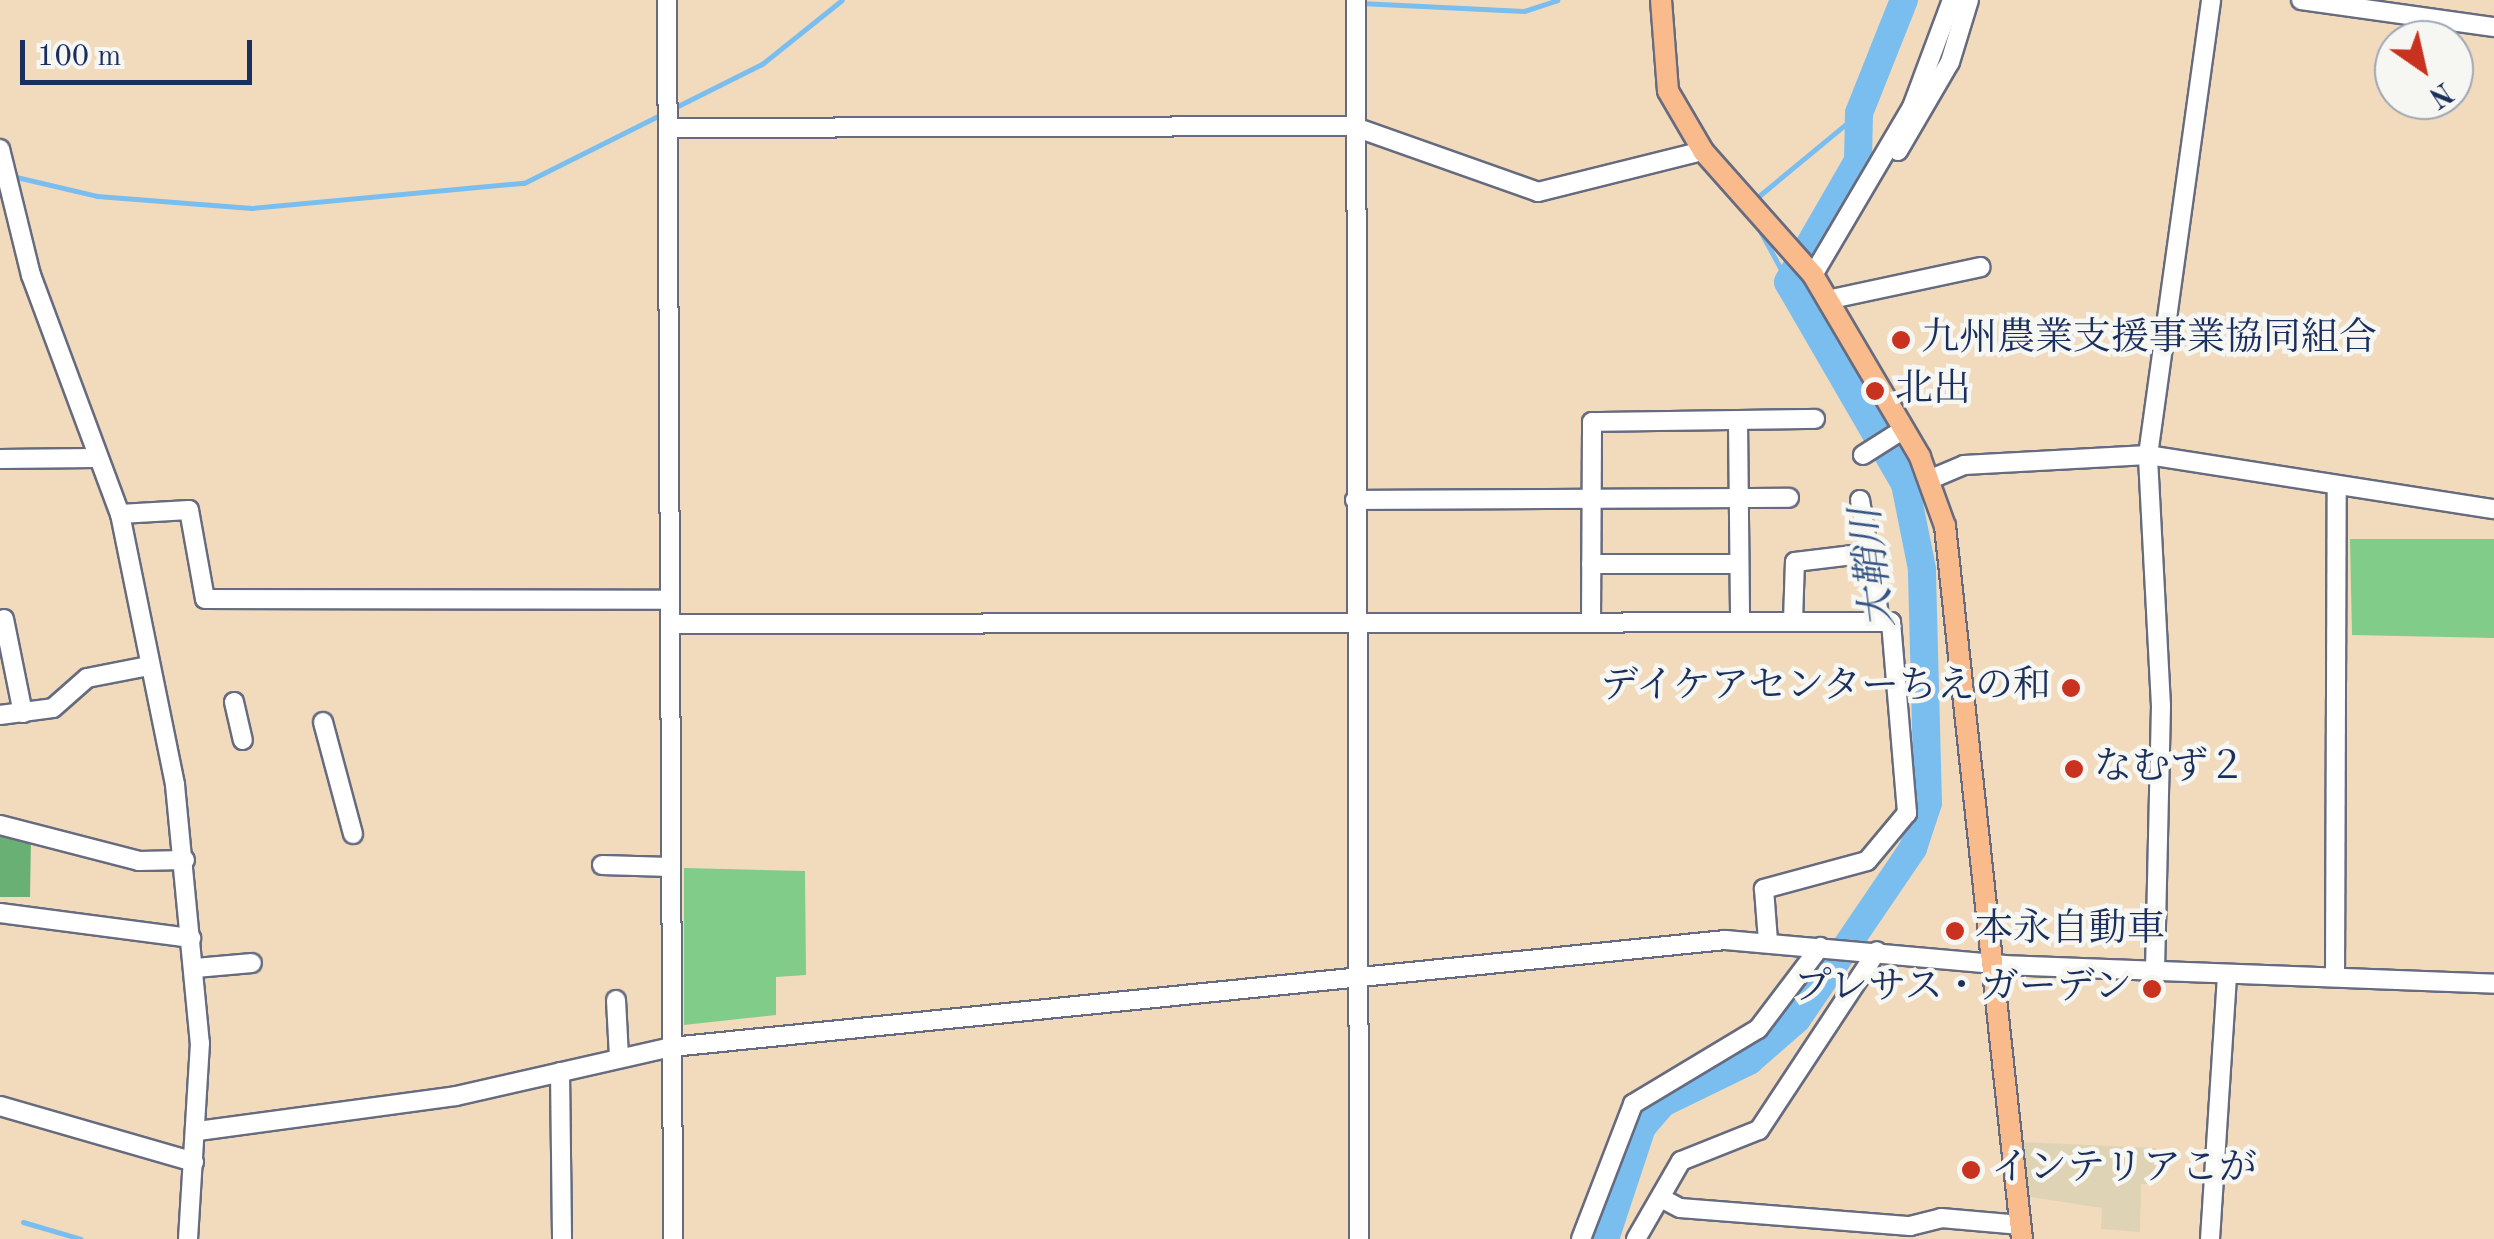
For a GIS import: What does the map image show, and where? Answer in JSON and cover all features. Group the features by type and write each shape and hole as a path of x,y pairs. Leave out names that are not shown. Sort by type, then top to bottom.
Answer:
{"main road":[{"path":"1661,0 1660,65 1703,151 1764,211 1811,272 1898,433 1930,479 1945,526 2021,1232"}],"street":[{"path":"667,0 673,1239"},
{"path":"1356,0 1352,126 1359,1239"},
{"path":"1811,272 1876,172 1933,64 1952,0"},
{"path":"1876,172 1928,108 1969,0"},
{"path":"2155,970 2162,706 2148,456 2211,0"},
{"path":"2301,0 2494,26"},
{"path":"669,125 1352,126 1538,192 1703,151"},
{"path":"3,156 7,190 96,458 120,514 185,860 196,968 198,1131 188,1239"},
{"path":"1827,300 1981,267"},
{"path":"1591,621 1592,422 1814,419"},
{"path":"1738,422 1740,621"},
{"path":"1863,454 1898,433"},
{"path":"1930,479 1964,466 2148,456 2494,509"},
{"path":"0,459 96,458"},
{"path":"2335,978 2337,487"},
{"path":"1354,500 1789,498"},
{"path":"1860,500 1880,621"},
{"path":"120,514 189,510 205,599 670,600"},
{"path":"1793,621 1795,562 1870,553"},
{"path":"1591,564 1739,564"},
{"path":"4,619 22,713"},
{"path":"672,624 1880,621 1898,631 1907,813 1867,861 1764,888 1768,941"},
{"path":"0,715 53,708 88,678 148,666"},
{"path":"234,702 243,740"},
{"path":"324,722 354,834"},
{"path":"0,825 139,861 185,860"},
{"path":"602,864 670,867"},
{"path":"0,914 192,938"},
{"path":"198,1131 456,1096 672,1047 1356,976 1768,941 1992,962 2228,976 2494,984"},
{"path":"1581,1239 1633,1104 1758,1029 1824,948"},
{"path":"1636,1239 1682,1161 1759,1130 1872,951"},
{"path":"196,968 252,963"},
{"path":"2210,1239 2228,976"},
{"path":"616,1000 619,1057"},
{"path":"560,1072 562,1239"},
{"path":"0,1106 194,1162"},
{"path":"1661,1198 1680,1208 1910,1226 1941,1218 2021,1232"}],"shaded area":[{"path":"2022,1142 2156,1148 2155,1184 2141,1184 2140,1232 2101,1229 2102,1208 2030,1197"}],"green space":[{"path":"2350,539 2494,539 2494,638 2352,635"},
{"path":"0,831 31,838 30,897 0,897"},
{"path":"684,868 805,871 806,975 776,977 776,1015 684,1025"}],"waterway":[{"path":"12,176 97,196 252,208 524,183 762,64 842,0"},
{"path":"1360,3 1524,11 1557,0"},
{"name":"大鞘川","path":"1605,1239 1642,1127 1663,1103 1749,1061 1797,1019 1913,848 1928,803 1922,569 1905,484 1788,282 1858,161 1859,113 1904,0"},
{"path":"1754,200 1859,113"},
{"path":"1748,209 1788,282"},
{"path":"23,1222 81,1239"}],"place":[{"name":"九州農業支援事業協同組合","path":"1901,340"},
{"name":"北出","path":"1875,391"},
{"name":"デイケアセンターちえの和","path":"2071,688"},
{"name":"なむず２","path":"2074,769"},
{"name":"本永自動車","path":"1955,931"},
{"name":"プレサス・ガーデン","path":"2152,989"},
{"name":"インテリアこが","path":"1971,1170"}]}
